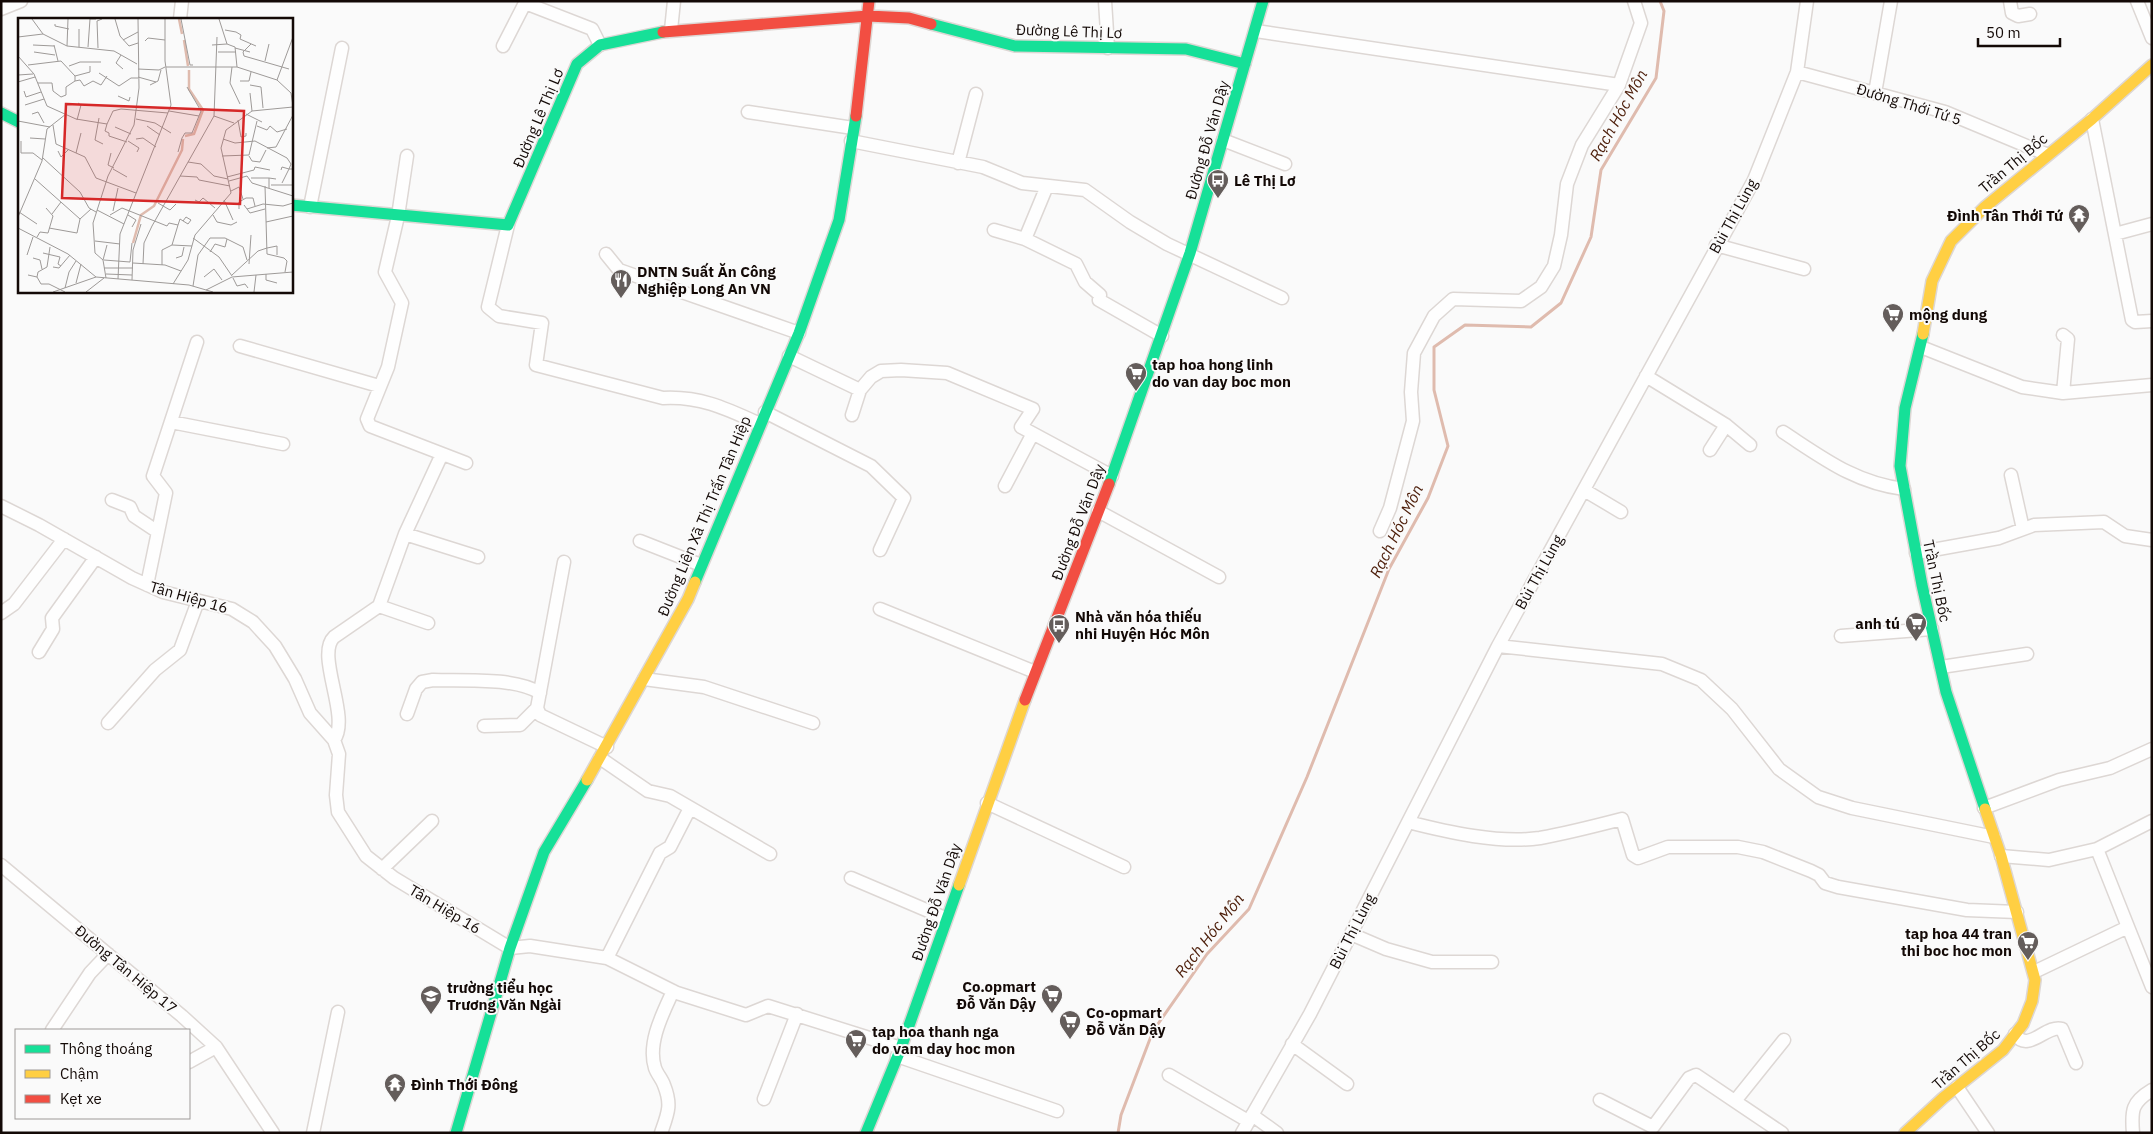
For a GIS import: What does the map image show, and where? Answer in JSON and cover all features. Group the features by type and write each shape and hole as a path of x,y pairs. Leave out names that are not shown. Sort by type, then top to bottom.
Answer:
{"street":[{"path":"1,8 21,1"},
{"path":"180,18 182,1"},
{"path":"671,30 674,1"},
{"name":"Đường Liên Xã Thị Trấn Tân Hiệp","path":"456,1133 510,948 544,852 600,758 688,599 799,333 839,220 860,95 869,1"},
{"path":"1105,1 1108,48"},
{"name":"Đường Đỗ Văn Dậy","path":"866,1133 899,1052 987,802 1035,672 1112,476 1162,336 1190,253 1256,31 1263,1"},
{"path":"1380,530 1390,508 1413,421 1411,392 1414,354 1434,316 1453,299 1521,301 1541,286 1554,266 1561,235 1567,184 1582,144 1619,85 1640,23 1634,1"},
{"name":"Bùi Thị Lùng","path":"1247,1123 1351,934 1498,646 1716,245 1754,180 1797,72 1807,1"},
{"path":"1875,93 1891,1"},
{"path":"2010,1 2012,13 2015,15 2030,14"},
{"path":"2137,1 2152,38"},
{"path":"503,46 524,2 545,5 592,29 600,44"},
{"name":"Đường Lê Thị Lơ","path":"508,225 576,64 600,44 671,30 868,16 909,18 1015,46 1186,49 1245,64"},
{"path":"1256,31 1619,85"},
{"path":"310,207 342,48"},
{"name":"Trần Thị Bốc","path":"1905,1133 1957,1086 2003,1050 2023,1024 2032,1001 2035,980 2001,856 1946,692 1916,553 1900,466 1905,408 1921,347 1932,281 1951,241 1985,207 2046,154 2092,119 2152,65"},
{"name":"Đường Thới Tứ 5","path":"1797,72 1944,112 2046,154"},
{"path":"958,163 976,94"},
{"path":"748,112 852,135 958,163 983,167 1022,183 1084,190 1130,222 1167,244 1190,253 1282,298"},
{"path":"2,115 18,122"},
{"path":"2092,119 2132,320 2135,322 2152,321"},
{"path":"1223,140 1285,164"},
{"path":"407,156 398,216 385,272 402,303 388,367 367,418 370,426 466,463"},
{"path":"1025,239 1047,186"},
{"path":"292,205 508,225 488,307 499,316 542,323 536,365 664,398 681,397 718,404 762,418 871,466 904,498 880,550"},
{"path":"2115,234 2152,224"},
{"path":"994,230 1025,239 1076,264 1085,282 1100,295 1099,300 1162,336"},
{"path":"1716,245 1804,269"},
{"path":"606,254 619,270 799,333"},
{"path":"2063,335 2068,342 2063,393"},
{"path":"147,585 166,494 153,476 198,342"},
{"path":"240,346 379,386"},
{"path":"1921,347 2022,387 2063,393 2152,385"},
{"path":"789,356 860,390"},
{"path":"852,415 860,390 871,377 881,371 901,370 946,373 1033,409 1021,427 1032,435 1112,476"},
{"path":"1646,376 1726,425 1750,445"},
{"path":"171,422 282,444"},
{"path":"1710,450 1726,425"},
{"path":"1783,432 1841,470 1881,486 1904,489"},
{"path":"1004,486 1032,435"},
{"path":"334,740 338,733 339,717 331,675 329,644 334,637 379,606 404,534 442,454"},
{"path":"2011,475 2024,529"},
{"path":"1584,490 1621,512"},
{"path":"112,500 130,507 134,516 158,532"},
{"name":"Tân Hiệp 16","path":"1,506 147,585 198,601 232,608 252,622 275,646 296,679 310,713 334,740 339,754 336,795 338,812 366,856 394,878 510,948"},
{"path":"1098,511 1219,577"},
{"path":"1916,553 1999,538 2034,525 2104,522 2125,536 2152,540"},
{"path":"404,534 478,557"},
{"path":"1,613 14,604 64,539"},
{"path":"640,541 702,565"},
{"path":"39,652 53,629 52,618 96,557"},
{"path":"484,726 520,725 537,708 564,562"},
{"path":"108,723 155,670 180,650 198,601"},
{"path":"379,606 428,623"},
{"path":"880,609 1035,672"},
{"path":"1841,636 1932,629"},
{"path":"1498,646 1662,664 1700,680 1732,709 1779,769 1818,797 1852,808 1994,836"},
{"path":"1941,667 2027,654"},
{"path":"644,679 704,687 813,723"},
{"path":"407,714 416,689 422,682 432,680 529,686 540,693"},
{"path":"537,708 540,715 606,747"},
{"path":"1984,808 2059,780 2110,768 2152,749"},
{"path":"600,758 648,791 670,796 770,854"},
{"path":"987,802 1124,867"},
{"path":"607,958 660,853 670,847 690,808"},
{"path":"1408,822 1451,833 1486,837 1538,838 1622,819 1633,855 1638,858 1668,847 1738,847 1763,852 1811,871 1819,875 1825,882 1838,887 1967,910 2017,912"},
{"path":"382,868 432,821"},
{"path":"2001,856 2049,860 2097,849 2152,821"},
{"path":"2097,849 2152,987"},
{"name":"Đường Tân Hiệp 17","path":"1,864 216,1047 273,1133"},
{"path":"851,878 945,918"},
{"path":"2034,972 2128,927"},
{"path":"1351,934 1386,949 1432,962 1492,962"},
{"path":"510,948 530,946 607,958 673,991 746,1015 768,1006 797,1014 1057,1111"},
{"path":"53,1029 90,973 108,954"},
{"path":"661,1133 670,1104 664,1084 655,1068 654,1044 659,1023 673,991"},
{"path":"313,1133 338,1012"},
{"path":"764,1099 797,1014"},
{"path":"2016,1034 2020,1040 2026,1042 2053,1029 2062,1029 2076,1063"},
{"path":"1735,1101 1784,1040"},
{"path":"1292,1044 1347,1084"},
{"path":"190,1061 216,1047"},
{"path":"1169,1075 1247,1123 1277,1133"},
{"path":"1600,1100 1653,1127 1693,1075 1782,1133"},
{"path":"1957,1086 1988,1133"},
{"path":"2132,1133 2135,1103 2138,1098 2152,1090"}],"waterway":[{"name":"Rạch Hóc Môn","path":"1118,1133 1121,1115 1153,1031 1207,954 1249,909 1307,777 1389,569 1428,498 1448,446 1434,390 1434,347 1465,325 1531,327 1561,303 1591,237 1601,170 1656,78 1664,11 1660,1"}],"traffic: fast":[{"path":"1109,484 1190,253 1263,1"},
{"path":"931,24 1015,46 1186,49 1245,64"},
{"path":"292,205 508,225 577,64 600,45 663,32"},
{"path":"1,113 18,122"},
{"path":"695,582 799,333 839,220 856,116"},
{"path":"1923,334 1905,408 1900,466 1922,585 1946,692 1985,809"},
{"path":"456,1133 510,948 544,852 587,780"},
{"path":"866,1133 901,1048 959,885"}],"traffic: slow":[{"path":"1923,334 1932,281 1951,241 1985,207 2092,119 2152,65"},
{"path":"587,780 688,599 695,582"},
{"path":"959,885 1025,700"},
{"path":"1905,1133 1943,1098 2003,1050 2023,1024 2032,1001 2035,980 2001,856 1985,809"}],"traffic: jam":[{"path":"856,116 869,1"},
{"path":"663,32 868,16 909,18 931,24"},
{"path":"1025,700 1109,484"}],"place":[{"name":"Lê Thị Lơ","path":"1218,199"},
{"name":"Đình Tân Thới Tứ","path":"2079,234"},
{"name":"DNTN Suất Ăn Công Nghiệp Long An VN","path":"621,299"},
{"name":"mộng dung","path":"1893,333"},
{"name":"tap hoa hong linh do van day boc mon","path":"1136,392"},
{"name":"anh tú","path":"1916,642"},
{"name":"Nhà văn hóa thiếu nhi Huyện Hóc Môn","path":"1059,644"},
{"name":"tap hoa 44 tran thi boc hoc mon","path":"2028,961"},
{"name":"Co.opmart Đỗ Văn Dậy","path":"1052,1014"},
{"name":"trường tiểu học Trương Văn Ngài","path":"431,1015"},
{"name":"Co-opmart Đỗ Văn Dậy","path":"1070,1040"},
{"name":"tap hoa thanh nga do vam day hoc mon","path":"856,1059"},
{"name":"Đình Thới Đông","path":"395,1103"}]}
